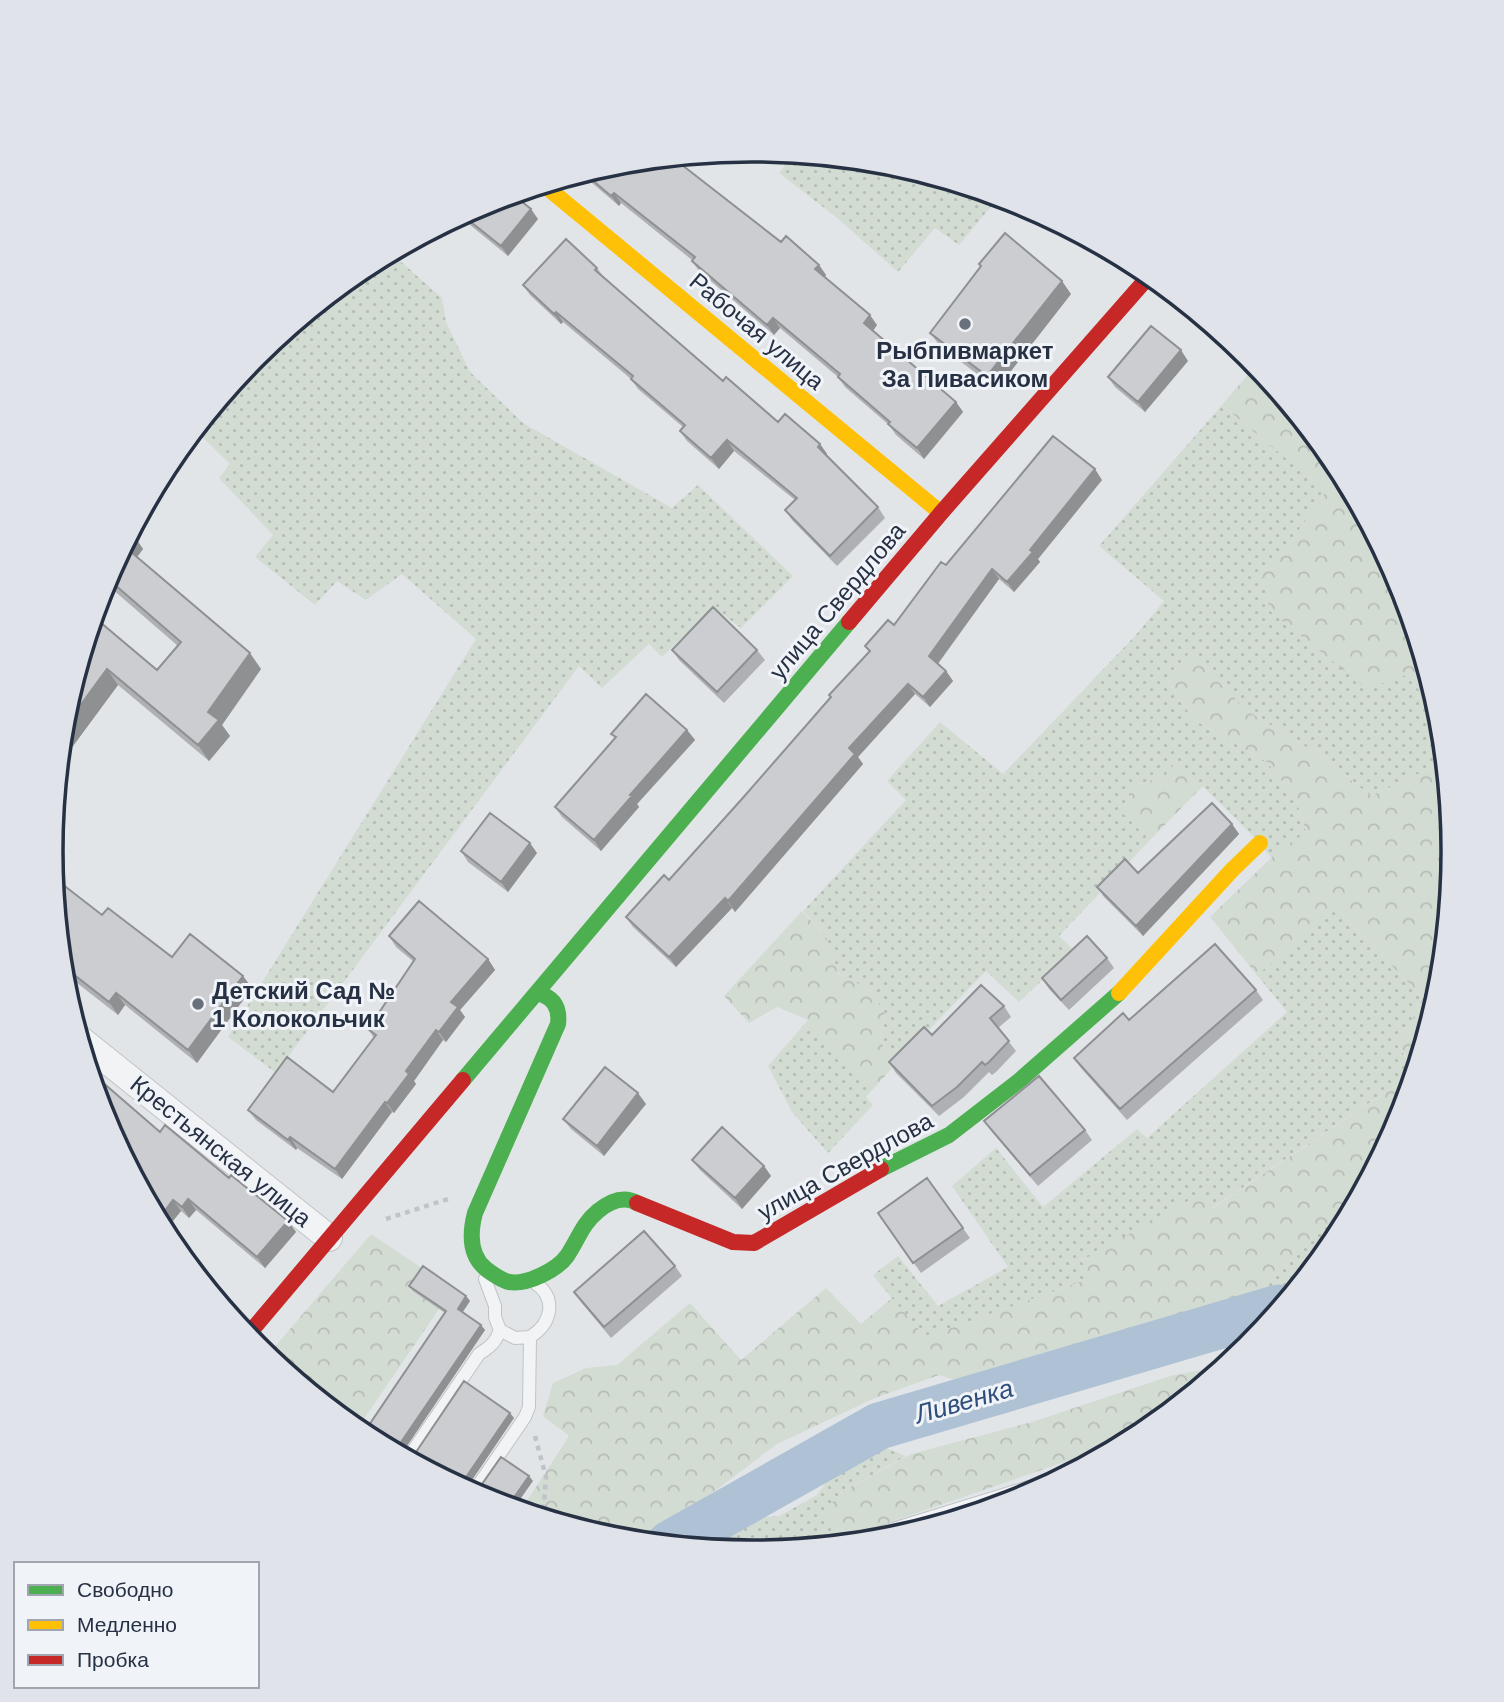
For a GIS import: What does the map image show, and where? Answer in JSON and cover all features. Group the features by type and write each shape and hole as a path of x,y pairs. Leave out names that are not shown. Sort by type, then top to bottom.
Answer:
{"street":[{"name":"Рабочая улица","path":"552,192 941,513"},
{"name":"улица Свердлова","path":"255,1327 1139,281"},
{"name":"улица Свердлова","path":"509,1282 528,1281 543,1275 566,1258 584,1224 616,1200 632,1200 733,1242 754,1243 891,1163 949,1135 1020,1080 1116,997 1260,843"},
{"path":"509,1282 486,1269 473,1249 475,1213 558,1024 559,1011 555,1003 545,994 537,993"},
{"name":"Крестьянская улица","path":"92,1048 329,1238"}],"lane":[{"path":"473,1249 495,1306"},
{"path":"509,1282 500,1292 495,1306 495,1317 500,1330 515,1338 530,1337 545,1324 550,1310 543,1289 528,1281"},
{"path":"413,1451 479,1354 492,1345 500,1330"},
{"path":"479,1484 529,1407 530,1337"}],"path":[{"path":"376,1222 445,1200 489,1181"},
{"path":"525,1417 539,1443 546,1478 544,1507"}],"green space":[{"path":"787,163 842,168 930,185 992,206 959,245 935,228 898,272 836,217 779,173"},
{"path":"399,260 442,298 446,322 470,372 523,423 672,508 698,485 793,576 741,628 713,607 662,657 649,644 602,688 579,666 276,1073 228,1037 476,639 402,574 366,600 337,581 315,605 255,557 273,535 219,478 230,464 202,437 205,432 265,364 298,333 333,304"},
{"path":"1248,374 1299,432 1325,468 1349,506 1389,587 1423,694 1406,675 1367,689 1270,611 1261,571 1298,531 1326,492 1222,405"},
{"path":"1222,405 1327,492 1298,531 1423,694 1436,766 1371,796 1316,753 1246,710 1190,652 1167,679 1193,719 1267,762 1296,799 1306,833 1271,858 1260,843 1177,761 1165,776 1139,784 1120,810 1150,840 1059,936 1074,950 1019,1002 986,971 896,1064 880,1041 885,1014 870,990 838,973 826,937 803,911 906,800 887,781 940,722 1003,774 1135,636 1164,601 1099,546"},
{"path":"1190,652 1246,710 1316,753 1371,796 1436,766 1440,806 1440,896 1428,985 1408,1060 1399,1046 1423,998 1337,909 1257,975 1210,917 1271,858 1306,832 1296,799 1267,762 1193,719 1167,679"},
{"path":"1177,761 1203,786 1150,840 1119,810 1139,784 1165,776"},
{"path":"1336,908 1423,998 1399,1046 1407,1061 1401,1082 1212,1208 1081,1260 1092,1278 924,1338 873,1275 898,1256 938,1306 1008,1267 952,1186 996,1148 1043,1207 1137,1129 1147,1138 1287,1012 1257,975"},
{"path":"802,911 826,937 838,973 870,990 885,1014 880,1041 896,1064 875,1087 808,1020 777,1007 749,1023 724,996"},
{"path":"808,1020 875,1087 866,1097 873,1105 828,1153 792,1112 768,1066"},
{"path":"1400,1082 1370,1156 1334,1219 1244,1309 974,1386 939,1375 875,1398 777,1444 695,1506 653,1533 574,1517 527,1501 569,1436 543,1416 553,1383 586,1368 617,1365 690,1303 741,1360 826,1288 861,1324 892,1298 925,1337 1091,1278 1081,1261 1197,1196 1213,1208"},
{"path":"1334,1219 1278,1296 1244,1309"},
{"path":"371,1234 426,1271 439,1309 363,1420 333,1398 275,1347"},
{"path":"1206,1369 1135,1424 1079,1457 867,1530 837,1535 822,1515 840,1493 911,1454 1032,1422 1170,1376"},
{"path":"879,1445 906,1456 840,1493 841,1534 797,1539 706,1539 734,1520 779,1516 817,1495 837,1466 852,1453"},
{"path":"887,1523 887,1527 867,1530"}],"building":[{"path":"683,166 781,242 786,236 819,265 815,269 870,315 864,323 956,402 917,448 838,377 840,374 773,318 767,325 692,261 695,257 614,193 611,196 593,181"},
{"path":"522,202 531,209 501,246 471,222"},
{"path":"1005,233 1062,281 987,376 930,333 981,266 979,264"},
{"path":"566,239 597,268 595,270 723,381 726,377 778,422 785,414 820,444 818,447 878,507 830,556 785,510 797,498 727,440 711,458 680,431 685,425 631,379 633,376 556,312 554,314 523,285"},
{"path":"1151,326 1181,350 1138,402 1108,377"},
{"path":"1053,436 1095,469 1007,582 992,569 929,656 946,671 923,697 908,684 849,748 855,754 728,901 725,898 669,957 626,917 664,875 669,880 741,800 831,697 829,695 870,651 865,646 888,620 894,625 941,562 946,565"},
{"path":"131,552 250,653 208,712 219,720 198,745 107,669 78,709 102,624 157,670 181,642 116,586"},
{"path":"713,607 757,650 717,692 672,650"},
{"path":"646,694 687,730 594,840 555,807 616,737 611,734"},
{"path":"1212,803 1232,824 1136,926 1097,887 1125,859 1138,873"},
{"path":"490,813 530,843 501,882 461,851"},
{"path":"64,885 102,915 108,908 172,957 190,934 243,976 188,1050 116,993 109,1002 74,975"},
{"path":"419,901 488,959 451,1002 458,1007 439,1032 436,1030 406,1071 409,1074 335,1169 290,1137 288,1140 248,1110 287,1057 333,1092 376,1035 368,1029 415,959 389,936"},
{"path":"1087,936 1107,958 1061,1000 1042,978"},
{"path":"1215,944 1256,990 1120,1109 1074,1058 1123,1013 1129,1020"},
{"path":"981,985 1004,1006 990,1018 1009,1041 989,1062 985,1065 982,1062 957,1087 932,1106 889,1062 924,1027 932,1035"},
{"path":"605,1067 638,1093 597,1146 563,1119"},
{"path":"1039,1076 1085,1130 1030,1175 984,1121"},
{"path":"104,1084 160,1132 165,1125 229,1178 231,1175 288,1221 257,1257 188,1199 182,1207 173,1200 165,1211 134,1156"},
{"path":"722,1127 764,1166 735,1198 692,1160"},
{"path":"927,1178 963,1228 913,1263 878,1213"},
{"path":"644,1231 675,1266 604,1327 574,1292"},
{"path":"423,1266 466,1296 458,1309 481,1325 400,1444 370,1424 446,1311 409,1286"},
{"path":"464,1381 510,1413 466,1478 416,1453"},
{"path":"501,1457 529,1476 514,1497 481,1485"}],"waterway":[{"name":"Ливенка","path":"683,1536 879,1426 1263,1313"}],"traffic: fast":[{"path":"463,1080 849,622"},
{"path":"537,993 554,1004 558,1013 558,1024 475,1213 472,1243 476,1257 486,1269 506,1281 533,1279 549,1271 567,1256 588,1221 602,1208 621,1200 637,1203"},
{"path":"881,1169 949,1135 1020,1080 1119,993"}],"traffic: slow":[{"path":"552,192 941,513"},
{"path":"1119,993 1260,843"}],"traffic: jam":[{"path":"849,622 1143,283"},
{"path":"255,1327 463,1080"},
{"path":"637,1203 733,1242 754,1243 881,1169"}],"place":[{"name":"Рыбпивмаркет За Пивасиком","path":"965,324"},
{"name":"Детский Сад № 1 Колокольчик","path":"198,1004"}]}
